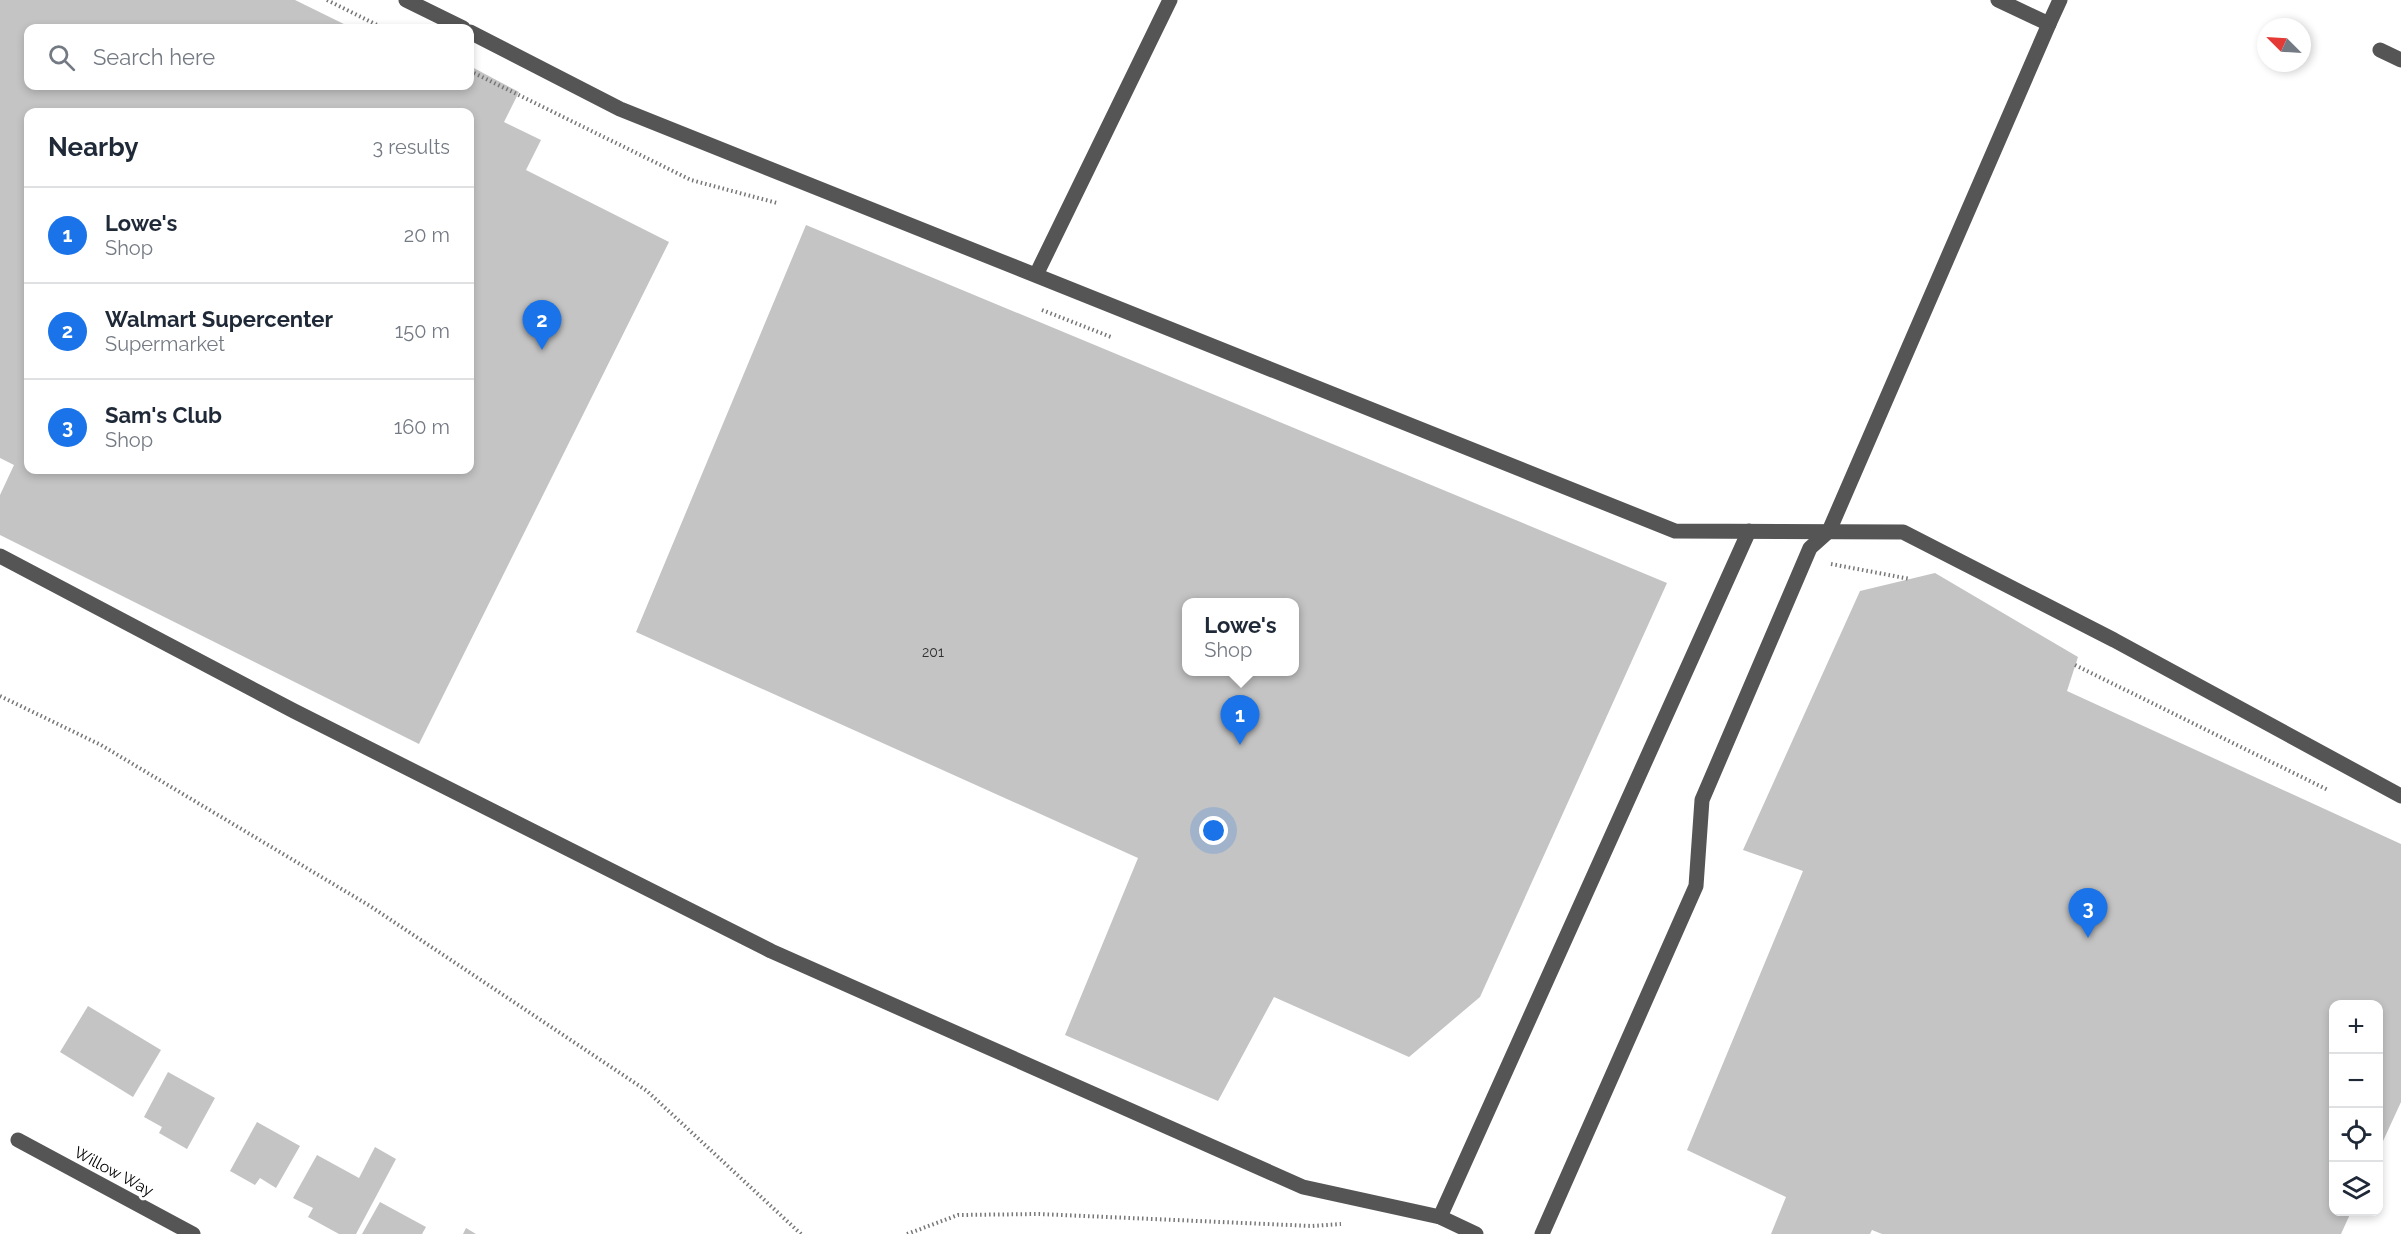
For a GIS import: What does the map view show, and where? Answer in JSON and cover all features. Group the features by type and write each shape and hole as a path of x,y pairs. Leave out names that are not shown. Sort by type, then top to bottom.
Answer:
{"street":[{"path":"406,0 454,24"},
{"path":"1036,275 1170,0"},
{"path":"1998,0 2049,24"},
{"path":"1542,1234 1696,886 1702,800 1810,548 1829,531 2060,0"},
{"path":"474,34 620,109 1675,531 1904,532 2114,640 2401,796"},
{"path":"2380,50 2401,60"},
{"path":"1440,1217 1749,531"},
{"path":"0,556 326,728 771,951 1303,1187 1440,1217 1476,1234"},
{"name":"Willow Way","path":"18,1140 193,1234"}],"path":[{"path":"327,0 375,24"},
{"path":"2075,665 2338,795"},
{"path":"0,696 101,745 370,906 647,1091 801,1234"},
{"path":"907,1234 958,1215 1039,1214 1312,1226 1347,1224"}],"building":[{"path":"0,0 295,0 344,24 24,24 24,90 474,90 474,68 519,92 504,122 541,140 526,170 669,242 419,744 0,535 0,495 14,465 0,458"},
{"path":"806,225 1667,583 1480,997 1409,1057 1274,997 1218,1101 1065,1035 1138,858 636,632"},
{"path":"1935,573 2078,657 2067,691 2401,844 2401,1102 2383,1141 2383,1000 2329,1000 2329,1216 2349,1216 2341,1234 1882,1234 1872,1230 1870,1234 1771,1234 1786,1197 1687,1150 1803,871 1743,850 1860,591"},
{"path":"88,1006 161,1050 133,1097 60,1052"},
{"path":"168,1072 215,1098 187,1149 159,1133 162,1127 144,1117"},
{"path":"257,1122 300,1146 276,1188 260,1178 255,1185 230,1171"},
{"path":"375,1147 396,1159 356,1234 339,1234 308,1217 313,1208 293,1198 317,1155 359,1178"},
{"path":"380,1202 426,1227 422,1234 362,1234"},
{"path":"466,1228 476,1234 463,1234"}],"place":[{"name":"Walmart Supercenter","path":"542,350"},
{"name":"Lowe's","path":"1240,745"},
{"name":"Sam's Club","path":"2088,938"}]}
